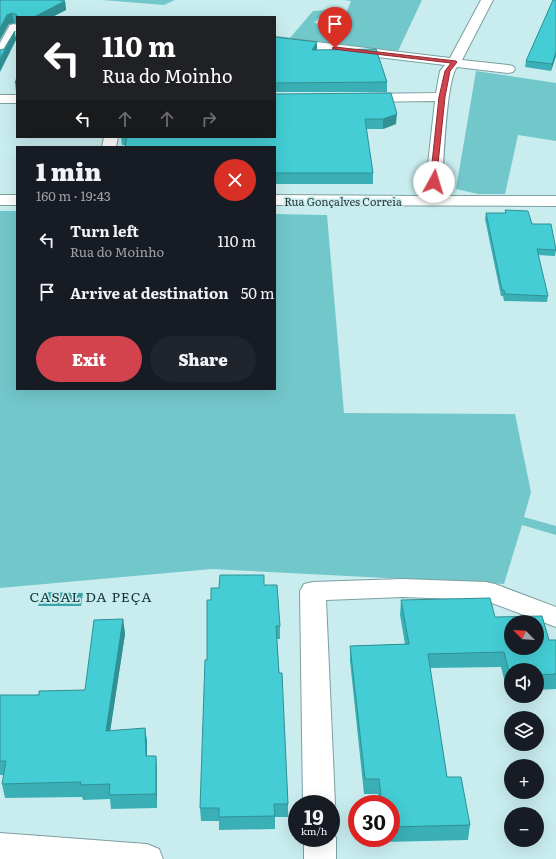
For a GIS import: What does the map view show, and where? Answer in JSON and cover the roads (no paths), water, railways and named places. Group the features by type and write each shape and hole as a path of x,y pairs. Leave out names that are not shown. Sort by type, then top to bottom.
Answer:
{"street":[{"path":"430,201 434,182 442,97 447,71 454,62 486,0"},
{"path":"0,27 15,28 0,55"},
{"path":"276,41 508,69"},
{"path":"346,98 442,97"},
{"path":"0,99 16,99"},
{"path":"0,200 16,200"},
{"name":"Rua Gonçalves Correia","path":"276,200 556,201"},
{"path":"319,795 313,591 403,588 486,591 556,617"},
{"path":"0,847 147,859"},
{"path":"320,847 320,859"}],"district":[{"name":"CASAL DA PEÇA","path":"91,596"}]}
